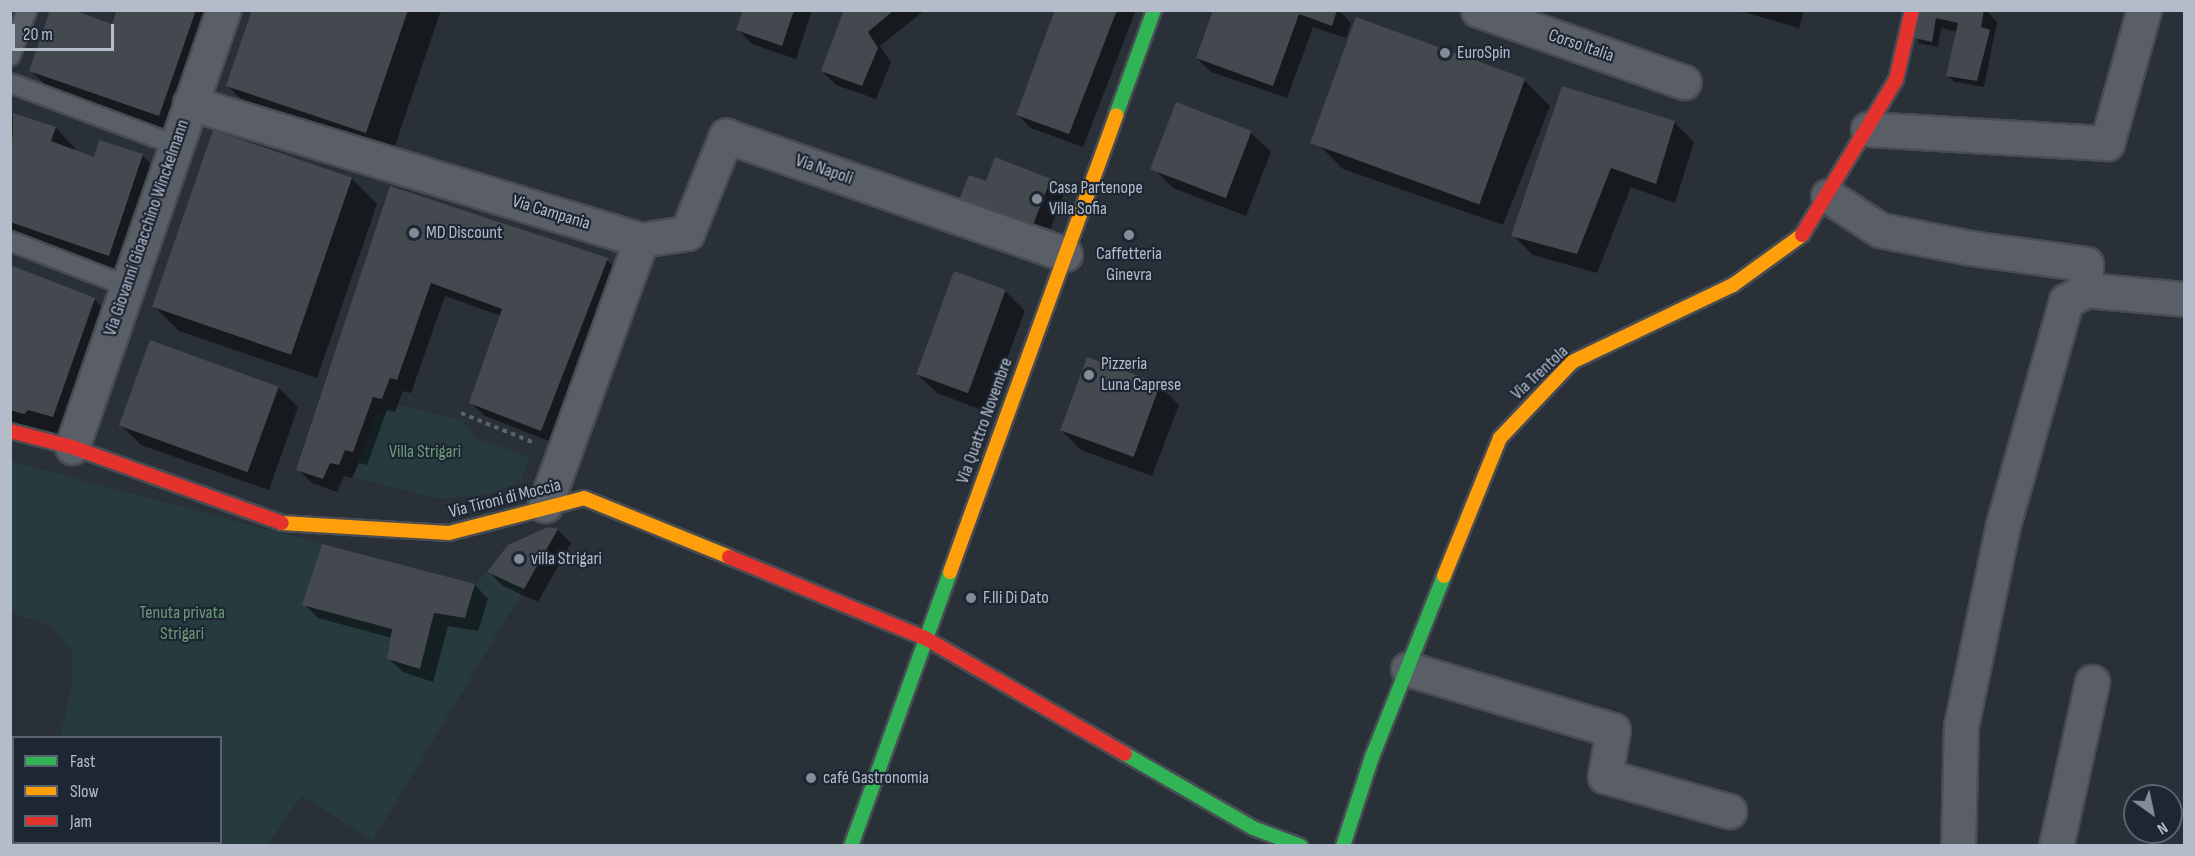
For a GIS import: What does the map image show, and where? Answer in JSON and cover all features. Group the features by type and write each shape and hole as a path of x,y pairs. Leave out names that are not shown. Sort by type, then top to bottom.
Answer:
{"street":[{"name":"Via Giovanni Gioacchino Winckelmann","path":"72,447 223,10"},
{"name":"Via Quattro Novembre","path":"851,846 1154,10"},
{"name":"Corso Italia","path":"1478,10 1684,82"},
{"name":"Via Trentola","path":"1343,846 1372,757 1500,438 1572,362 1733,285 1802,235 1828,196 1896,80 1912,10"},
{"path":"1868,129 2107,143 2144,10"},
{"name":"Via Campania","path":"190,103 641,240"},
{"name":"Via Napoli","path":"641,240 687,233 726,136 1065,254"},
{"path":"1828,196 1880,230 1971,248 2086,264 2086,290"},
{"path":"545,505 641,240"},
{"path":"1958,846 1961,726 2003,525 2066,301 2086,290 2184,299"},
{"name":"Via Tironi di Moccia","path":"10,431 72,447 286,525 449,533 545,505 584,498 925,638 1253,828 1301,846"},
{"path":"1408,669 1613,730 1605,776 1729,811"},
{"path":"2056,846 2092,682"}],"lane":[{"path":"10,56 27,10"},
{"path":"10,83 176,145"},
{"path":"10,241 127,286"}],"path":[{"path":"460,413 563,454"}],"green space":[{"name":"Villa Strigari","path":"396,404 462,421 475,438 529,457 521,482 490,494 441,499 353,477 375,414"},
{"name":"Tenuta privata Strigari","path":"10,461 322,544 392,629 387,659 419,669 434,613 465,618 475,584 487,572 524,589 373,840 301,796 268,845 35,845 222,844 222,736 60,736 72,685 72,651 52,626 11,613"}],"building":[{"path":"50,10 73,10 112,24 117,10 196,10 159,116 29,71"},
{"path":"252,10 408,10 366,133 226,86"},
{"path":"743,10 794,10 782,46 736,30"},
{"path":"844,10 894,10 868,32 878,48 862,86 821,71"},
{"path":"1055,10 1117,10 1069,134 1016,115"},
{"path":"1213,10 1337,10 1332,26 1299,14 1273,86 1196,58"},
{"path":"1917,10 1984,10 1981,27 1990,30 1977,81 1946,76 1958,23 1936,18 1932,42 1910,37"},
{"path":"1356,17 1525,79 1479,204 1310,143"},
{"path":"1562,86 1675,121 1656,184 1611,168 1577,254 1511,236"},
{"path":"1176,102 1252,131 1226,198 1150,169"},
{"path":"13,113 56,127 51,141 94,157 99,140 143,154 109,256 10,222"},
{"path":"213,130 352,178 291,355 152,307"},
{"path":"995,157 1051,179 1029,235 956,207 969,175 986,181"},
{"path":"390,186 608,258 541,431 469,403 502,309 431,283 397,380 390,378 382,399 373,397 353,452 345,450 339,465 330,463 323,479 296,470"},
{"path":"10,265 95,298 53,417 28,410 24,414 10,410"},
{"path":"954,271 1006,290 968,393 916,374"},
{"path":"150,340 279,387 248,472 119,426"},
{"path":"1087,357 1160,384 1134,457 1060,430"},
{"name":"villa Strigari","path":"548,527 558,529 524,589 487,572 508,545"},
{"path":"322,544 475,584 465,618 434,613 420,669 387,659 392,629 302,605"}],"traffic: fast":[{"path":"1116,115 1154,10"},
{"path":"851,846 950,572"},
{"path":"1343,846 1372,757 1444,576"},
{"path":"1125,754 1253,828 1301,846"}],"traffic: slow":[{"path":"950,572 1116,115"},
{"path":"1444,576 1500,438 1572,362 1733,285 1802,235"},
{"path":"282,523 449,533 584,498 729,557"}],"traffic: jam":[{"path":"1802,235 1896,80 1912,10"},
{"path":"10,431 72,447 282,523"},
{"path":"729,557 925,638 1125,754"}],"place":[{"name":"EuroSpin","path":"1445,53"},
{"name":"Casa Partenope Villa Sofia","path":"1037,199"},
{"name":"MD Discount","path":"414,233"},
{"name":"Caffetteria Ginevra","path":"1129,235"},
{"name":"Pizzeria Luna Caprese","path":"1089,375"},
{"name":"villa Strigari","path":"519,559"},
{"name":"F.lli Di Dato","path":"971,598"},
{"name":"café Gastronomia","path":"811,778"}]}
